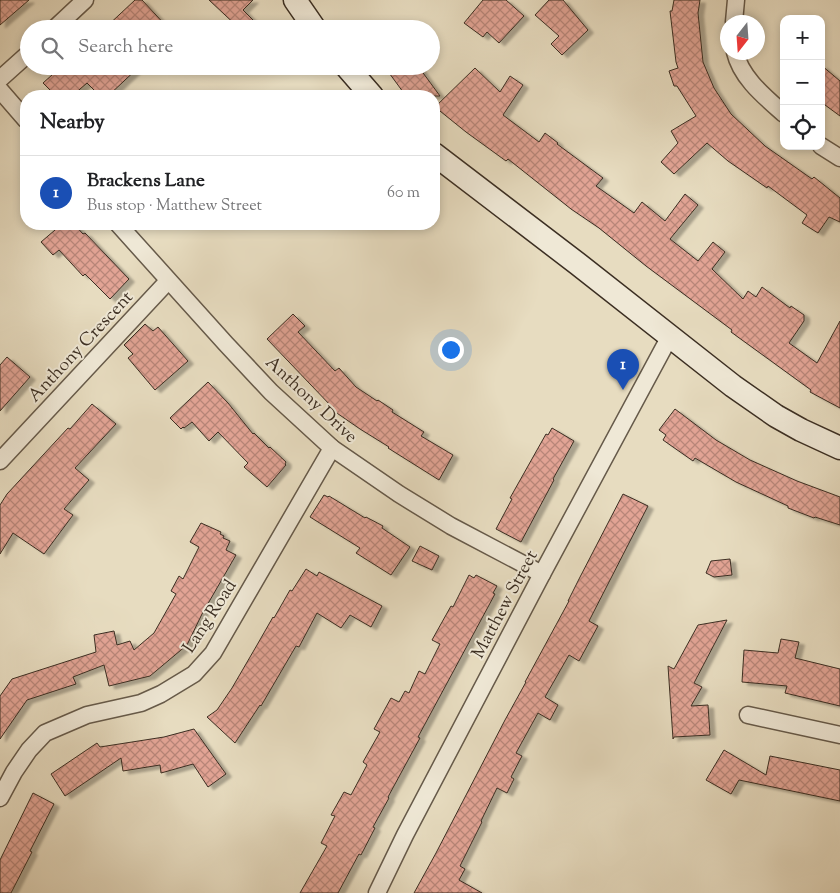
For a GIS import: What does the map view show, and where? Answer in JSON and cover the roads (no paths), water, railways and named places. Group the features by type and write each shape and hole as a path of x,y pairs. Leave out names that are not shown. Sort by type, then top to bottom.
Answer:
{"street":[{"path":"64,20 86,0"},
{"path":"295,0 309,20"},
{"path":"735,15 736,0"},
{"path":"739,60 747,77 780,110"},
{"path":"0,79 20,61"},
{"path":"354,75 367,90"},
{"path":"0,90 20,113"},
{"path":"825,149 840,158"},
{"path":"440,159 578,264 726,381 800,430 840,448"},
{"name":"Anthony Drive","path":"123,230 168,281 272,392 332,448 399,494 451,526 542,574"},
{"name":"Anthony Crescent","path":"0,461 168,281"},
{"name":"Matthew Street","path":"377,893 405,835 542,574 670,336"},
{"name":"Lang Road","path":"0,798 29,750 45,733 86,715 141,703 194,674 213,653 332,448"},
{"path":"748,715 840,735"}],"place":[{"name":"Brackens Lane","path":"623,390"}]}
